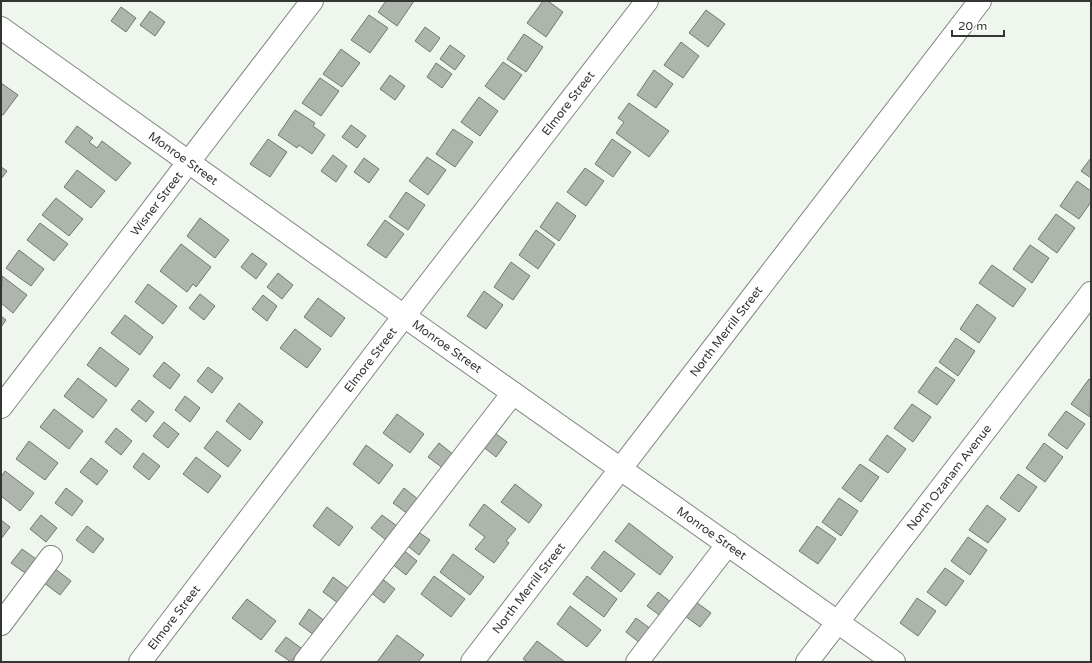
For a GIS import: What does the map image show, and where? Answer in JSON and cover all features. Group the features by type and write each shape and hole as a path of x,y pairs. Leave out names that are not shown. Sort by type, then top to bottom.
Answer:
{"street":[{"name":"Wisner Street","path":"1,407 312,1"},
{"name":"Elmore Street","path":"140,662 647,1"},
{"name":"North Merrill Street","path":"472,662 980,1"},
{"name":"Monroe Street","path":"1,28 404,316 894,662"},
{"name":"North Ozanam Avenue","path":"807,662 1091,293"},
{"path":"304,662 513,393"},
{"path":"637,662 728,544"},
{"path":"1,624 51,557"}],"building":[{"path":"386,1 414,1 397,26 378,12"},
{"path":"543,1 548,1 563,12 546,37 527,23"},
{"path":"121,7 136,18 126,32 111,21"},
{"path":"706,10 725,24 708,47 689,33"},
{"path":"150,11 165,22 155,36 140,25"},
{"path":"369,15 388,28 370,53 351,40"},
{"path":"425,27 440,38 430,52 415,41"},
{"path":"524,34 543,47 526,72 507,59"},
{"path":"681,42 699,56 683,78 664,65"},
{"path":"450,45 465,56 455,70 440,59"},
{"path":"341,49 360,63 342,87 323,74"},
{"path":"503,62 522,75 504,100 485,86"},
{"path":"436,63 452,74 442,88 427,77"},
{"path":"654,70 673,84 656,108 637,95"},
{"path":"390,75 405,86 395,100 380,89"},
{"path":"320,78 339,91 321,116 302,103"},
{"path":"1,83 18,95 3,115 1,114"},
{"path":"479,97 498,111 480,136 461,122"},
{"path":"629,103 669,131 649,157 616,133 624,122 618,118"},
{"path":"295,110 315,123 313,126 325,135 312,154 299,145 297,148 278,135"},
{"path":"351,125 366,136 357,148 342,137"},
{"path":"77,126 93,138 89,142 97,148 102,141 131,163 116,181 65,142"},
{"path":"453,129 473,142 455,167 436,154"},
{"path":"268,139 287,152 270,177 250,164"},
{"path":"612,139 631,152 613,177 595,164"},
{"path":"333,155 347,166 336,182 321,171"},
{"path":"427,157 446,170 428,195 409,181"},
{"path":"364,158 379,169 369,183 354,172"},
{"path":"1091,158 1091,178 1081,171"},
{"path":"1,167 7,171 1,179"},
{"path":"585,168 604,181 586,206 567,192"},
{"path":"77,170 105,191 91,208 64,187"},
{"path":"1077,181 1091,191 1091,202 1079,219 1060,206"},
{"path":"406,192 425,205 408,230 389,217"},
{"path":"56,198 83,219 69,236 42,215"},
{"path":"557,202 576,216 559,241 540,227"},
{"path":"1056,214 1075,228 1057,253 1038,239"},
{"path":"200,218 229,240 215,258 187,236"},
{"path":"385,220 404,234 386,258 367,245"},
{"path":"40,223 68,244 54,261 27,240"},
{"path":"536,230 555,244 538,269 519,255"},
{"path":"181,244 211,267 196,287 193,284 187,292 160,271"},
{"path":"1030,245 1049,258 1032,283 1013,269"},
{"path":"19,250 44,269 31,286 6,268"},
{"path":"252,253 267,264 256,279 241,267"},
{"path":"511,262 530,276 513,300 494,287"},
{"path":"992,265 1026,289 1013,307 979,283"},
{"path":"278,273 293,285 282,299 267,287"},
{"path":"2,276 27,295 13,313 1,303"},
{"path":"148,284 177,306 163,324 135,302"},
{"path":"484,291 503,305 486,329 467,316"},
{"path":"200,294 215,306 204,320 189,308"},
{"path":"263,295 277,306 267,321 252,309"},
{"path":"318,298 345,318 331,337 304,317"},
{"path":"977,304 996,318 979,343 960,329"},
{"path":"125,315 153,337 140,355 111,333"},
{"path":"1,316 6,320 1,327"},
{"path":"295,329 321,349 307,368 280,348"},
{"path":"956,338 975,351 958,376 939,362"},
{"path":"100,347 129,369 116,387 87,365"},
{"path":"164,362 180,375 170,389 153,376"},
{"path":"208,367 223,378 212,393 197,381"},
{"path":"936,367 955,380 937,405 918,392"},
{"path":"78,378 107,400 93,418 64,396"},
{"path":"1089,379 1091,381 1090,417 1071,404"},
{"path":"185,396 200,408 190,422 175,410"},
{"path":"139,400 154,412 146,422 131,410"},
{"path":"239,403 263,422 250,440 226,421"},
{"path":"912,404 931,417 913,442 894,428"},
{"path":"54,409 83,431 69,449 40,427"},
{"path":"1066,411 1085,424 1067,449 1048,435"},
{"path":"397,414 424,434 410,453 383,433"},
{"path":"164,422 179,434 168,448 153,436"},
{"path":"116,428 132,441 121,455 105,442"},
{"path":"217,431 241,450 228,467 204,448"},
{"path":"492,431 507,442 496,457 481,445"},
{"path":"887,435 906,449 888,473 869,460"},
{"path":"29,441 58,463 45,480 16,459"},
{"path":"439,443 454,455 444,469 428,457"},
{"path":"1044,443 1063,457 1045,482 1026,468"},
{"path":"366,445 393,465 379,484 353,464"},
{"path":"143,453 160,466 149,480 133,467"},
{"path":"196,457 221,476 208,493 183,474"},
{"path":"91,458 108,471 97,485 80,472"},
{"path":"860,464 879,477 861,502 842,488"},
{"path":"5,471 34,493 20,511 1,496 1,477"},
{"path":"1018,474 1037,487 1019,512 1000,498"},
{"path":"515,484 542,505 529,523 501,502"},
{"path":"66,488 83,501 72,516 55,503"},
{"path":"404,488 419,500 408,514 393,503"},
{"path":"839,498 858,511 841,536 822,522"},
{"path":"484,504 516,529 506,541 509,543 494,563 475,549 485,537 469,525"},
{"path":"987,505 1006,519 988,543 969,530"},
{"path":"327,507 353,527 339,546 313,526"},
{"path":"41,515 57,528 46,542 30,529"},
{"path":"382,515 397,526 386,540 371,528"},
{"path":"1,520 10,527 1,539"},
{"path":"629,523 673,557 660,575 615,541"},
{"path":"87,526 104,539 93,553 76,540"},
{"path":"817,526 836,539 818,564 799,551"},
{"path":"414,529 430,540 419,555 404,543"},
{"path":"968,537 987,550 970,575 951,561"},
{"path":"22,549 39,561 28,575 11,563"},
{"path":"402,549 417,561 406,575 391,563"},
{"path":"604,551 635,574 621,592 591,568"},
{"path":"453,554 484,577 470,595 440,572"},
{"path":"54,568 71,581 60,595 43,582"},
{"path":"945,568 964,581 946,606 927,592"},
{"path":"434,576 465,599 451,617 421,594"},
{"path":"587,576 617,599 604,617 573,594"},
{"path":"333,577 349,589 338,603 323,592"},
{"path":"380,577 395,589 384,603 369,591"},
{"path":"658,592 672,603 662,617 647,606"},
{"path":"917,598 936,611 918,636 900,623"},
{"path":"247,599 276,621 261,640 232,618"},
{"path":"696,602 711,613 700,627 685,616"},
{"path":"570,606 601,630 587,647 557,624"},
{"path":"309,609 325,621 314,635 299,624"},
{"path":"636,618 651,629 640,643 626,632"},
{"path":"397,635 424,655 418,662 377,662"},
{"path":"286,637 301,648 291,662 275,651"},
{"path":"537,641 565,662 528,662 523,659"}]}
